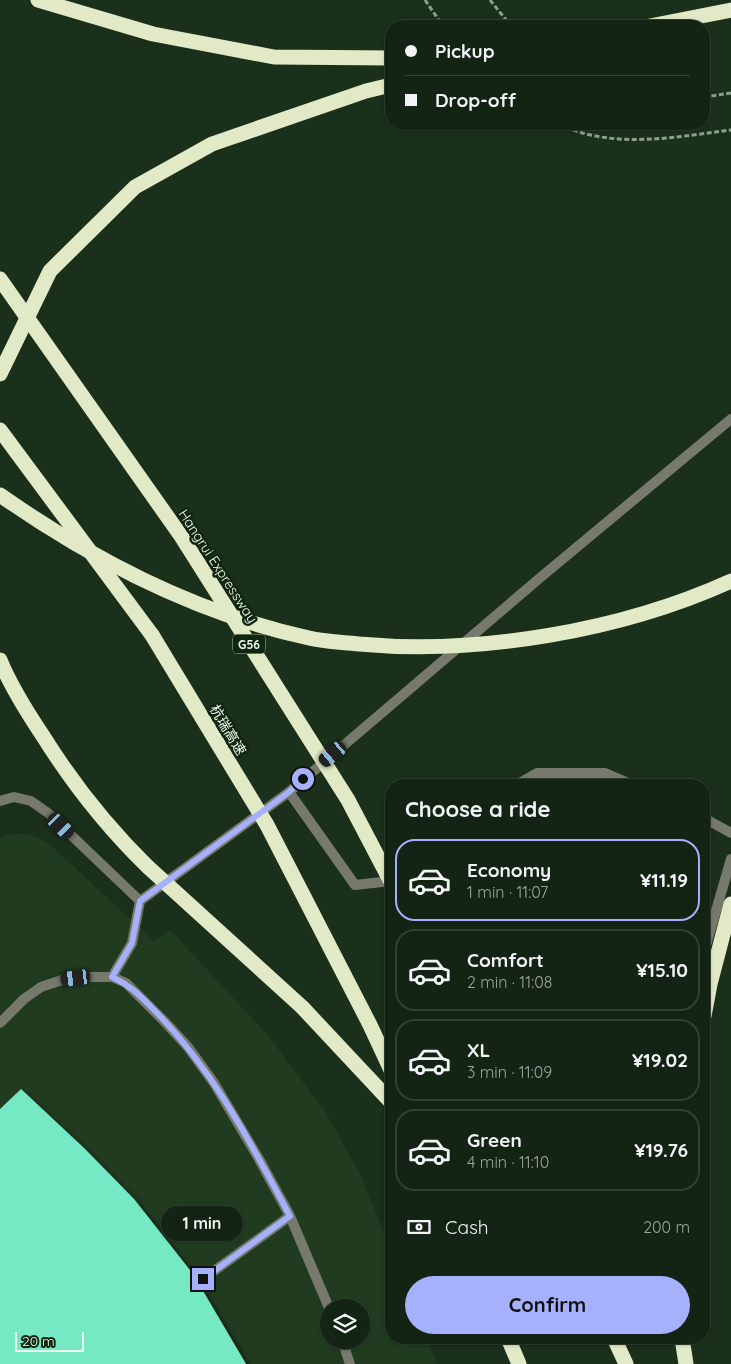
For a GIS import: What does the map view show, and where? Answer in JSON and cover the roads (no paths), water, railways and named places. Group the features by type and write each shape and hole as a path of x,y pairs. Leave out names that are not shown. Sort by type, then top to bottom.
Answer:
{"highway":[{"path":"38,0 153,34 274,57 385,58"},
{"path":"680,20 731,10"},
{"path":"0,374 50,271 135,187 212,144 366,91 385,86"},
{"name":"Hangrui Expressway","path":"0,279 181,536 348,800 385,870"},
{"name":"杭瑞高速","path":"0,430 152,635 267,825 385,1057"},
{"path":"0,495 51,530 137,577 181,597 260,626 311,639 384,646 438,646 562,634 649,611 710,590 731,580"},
{"path":"0,660 28,714 60,762 122,842 302,1007 385,1096"},
{"path":"710,984 731,904"},
{"path":"511,1344 519,1364"},
{"path":"617,1344 626,1364"},
{"path":"683,1344 686,1364"}],"street":[{"path":"112,977 132,943 140,901 289,792 541,577 731,419"},
{"path":"526,779 537,773 605,773 619,779"},
{"path":"289,792 355,885 385,882"},
{"path":"0,801 14,797 31,801 48,813 140,901"},
{"path":"710,821 731,833"},
{"path":"710,931 731,859"},
{"path":"0,1023 24,999 41,987 62,980 112,977 126,983 188,1047 209,1076 259,1159 290,1216 325,1299"},
{"path":"203,1279 290,1216"},
{"path":"677,1344 678,1364"},
{"path":"345,1349 350,1364"}]}
